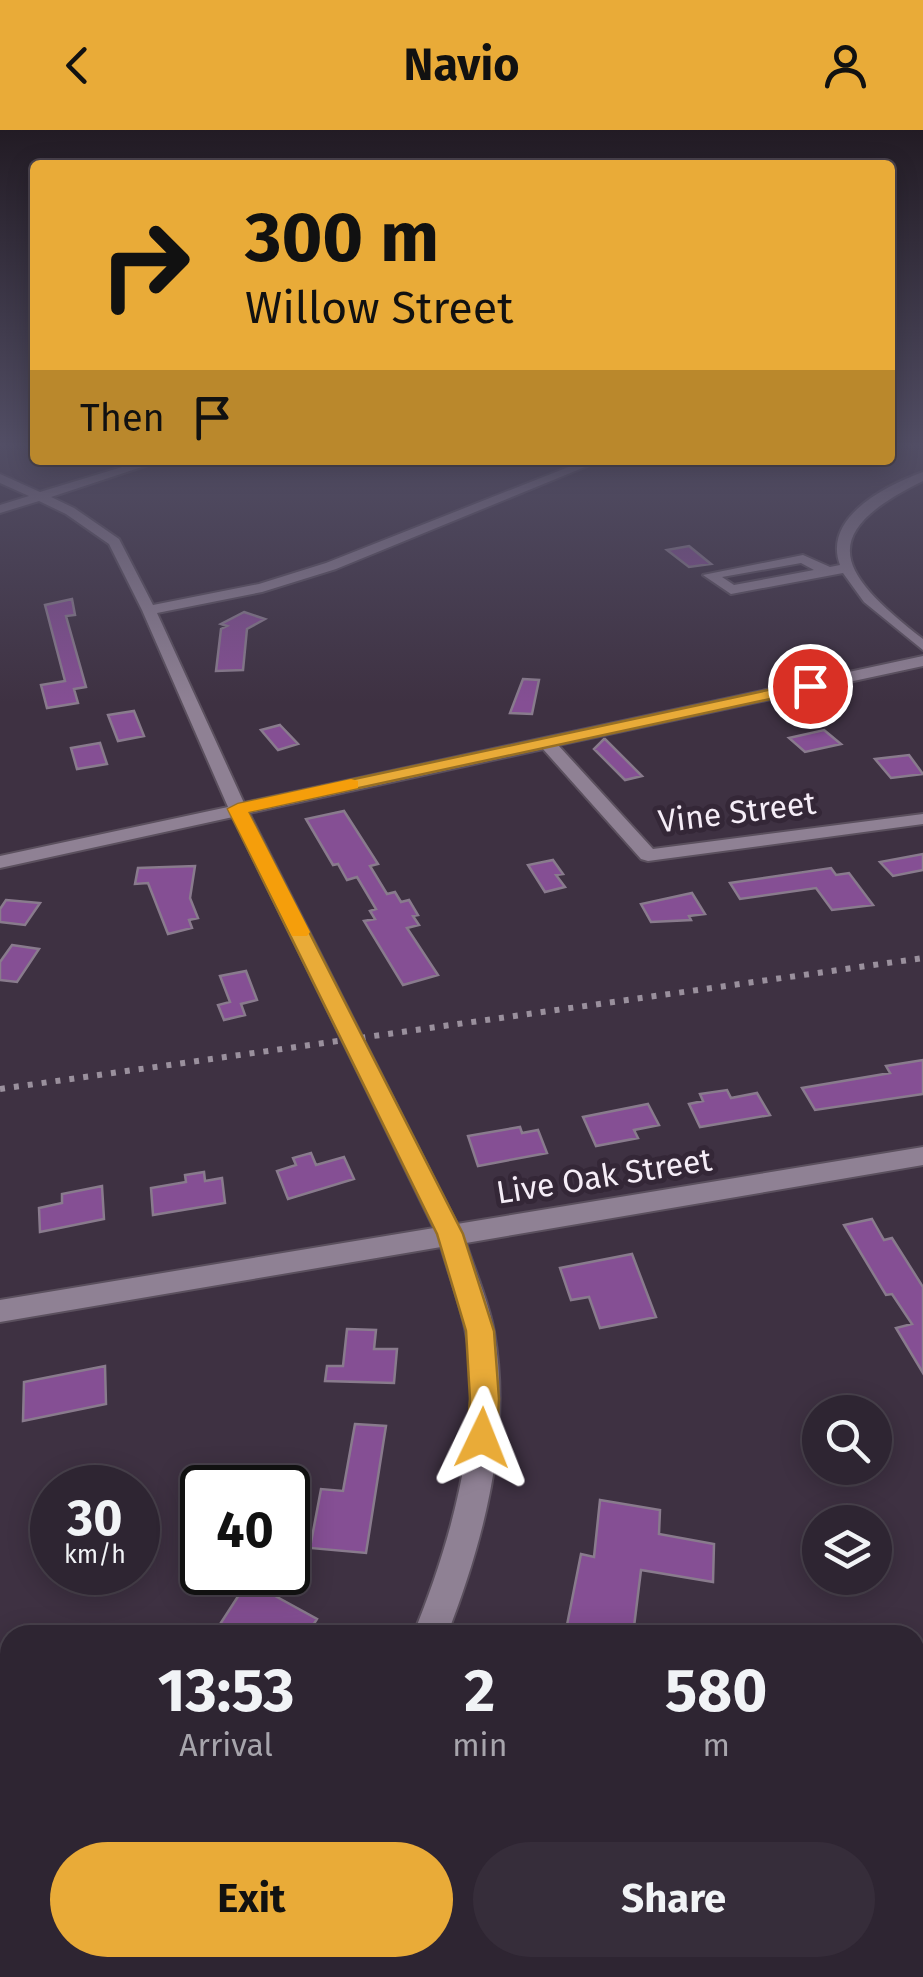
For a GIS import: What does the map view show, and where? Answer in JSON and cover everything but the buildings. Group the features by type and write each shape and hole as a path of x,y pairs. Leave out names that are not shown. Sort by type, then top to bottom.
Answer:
{"street":[{"path":"99,530 114,542 149,610 238,809 450,1234 480,1331 484,1399 479,1477 450,1586 434,1625"},
{"path":"149,610 262,588 421,530"},
{"path":"845,530 846,568 868,602 923,646"},
{"path":"825,570 804,560 710,575 731,590 846,568"},
{"path":"0,862 923,661"},
{"name":"Vine Street","path":"546,743 648,855 923,820"},
{"name":"Live Oak Street","path":"0,1310 923,1156"}],"railway":[{"path":"0,1089 923,958"}],"slow traffic":[{"path":"300,932 238,809 351,785"}],"route":[{"path":"482,1438 480,1331 450,1234 238,809 810,686"}]}
